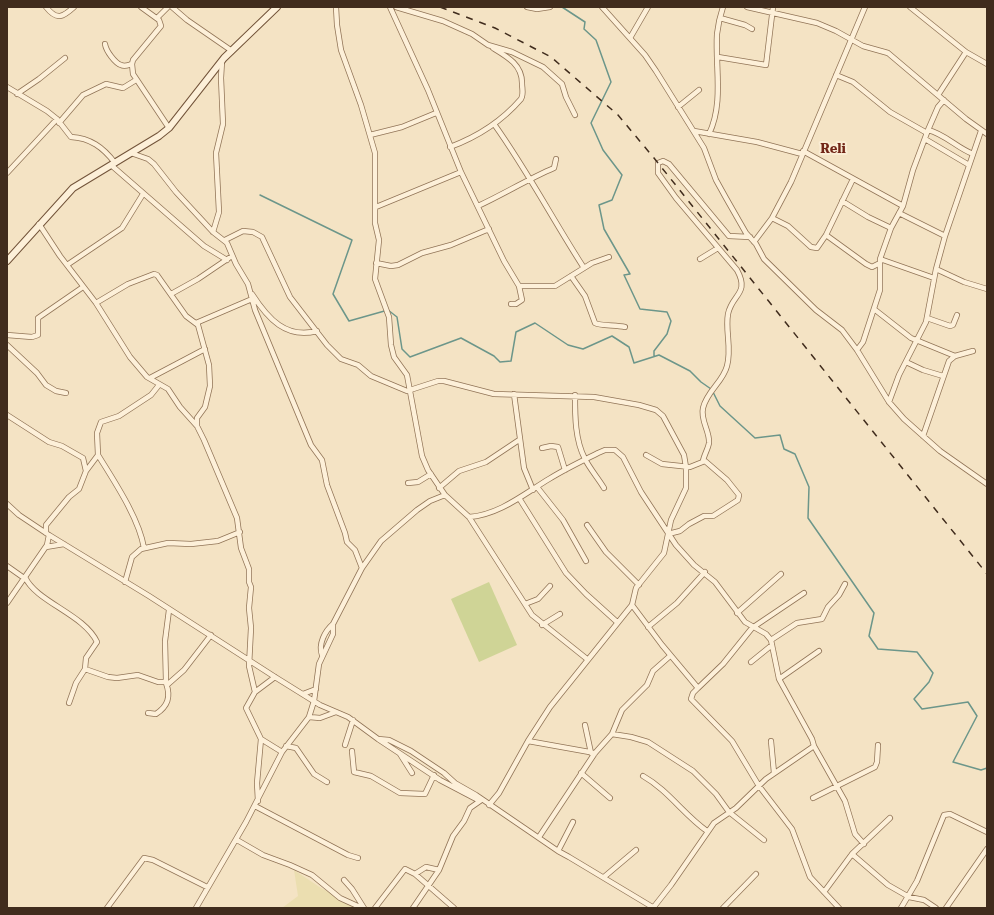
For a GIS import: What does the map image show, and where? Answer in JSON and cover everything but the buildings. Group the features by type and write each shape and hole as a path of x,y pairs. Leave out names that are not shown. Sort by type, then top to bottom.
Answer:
{"street":[{"path":"46,7 51,12 61,17 65,16 74,7"},
{"path":"105,44 107,51 120,65 125,66 132,64 160,27 160,22 157,18 140,7"},
{"path":"157,18 168,7"},
{"path":"172,7 187,20 232,51"},
{"path":"7,261 73,188 169,128 222,60 277,7"},
{"path":"336,7 341,50 375,153 375,223 379,240 375,279 389,317 392,349 397,362 406,373 421,451 439,488 445,495 457,504 468,517 532,615 542,625 587,659"},
{"path":"390,7 461,172 504,261 519,286 522,300 516,304 511,304"},
{"path":"396,7 456,26 516,64 523,78 522,99 494,124 470,138 450,147"},
{"path":"527,7 550,7"},
{"path":"602,7 645,55 704,148 716,180 768,264 816,310 842,330 857,350 889,402 923,436 987,484"},
{"path":"630,38 648,7"},
{"path":"710,134 716,113 718,57 717,34 723,7"},
{"path":"747,7 818,23 868,48 888,53 981,131 987,134"},
{"path":"718,57 766,65 773,7"},
{"path":"754,242 772,218 791,182 865,7"},
{"path":"910,7 966,52 987,64"},
{"path":"720,18 745,25 752,29"},
{"path":"488,45 512,52 551,73 562,84 566,97 575,115"},
{"path":"938,95 966,52"},
{"path":"17,94 65,58"},
{"path":"213,232 219,212 216,153 223,124 220,78 222,60"},
{"path":"132,64 133,74 136,80 169,128"},
{"path":"836,75 853,82 890,112 928,132 938,133 959,147 973,154"},
{"path":"7,173 84,95 106,84 123,88 136,80"},
{"path":"8,89 47,111 58,121 71,137 86,139 105,152 113,164 144,194 204,246 227,260"},
{"path":"678,107 699,90"},
{"path":"857,350 863,342 874,309 881,283 880,261 891,228 903,206 913,170 938,107 944,100"},
{"path":"370,135 402,127 436,113"},
{"path":"494,124 511,147 584,268"},
{"path":"889,402 927,318 934,278 945,236 981,131"},
{"path":"694,132 756,142 803,152 838,168 853,179 903,206"},
{"path":"925,139 969,165"},
{"path":"131,153 148,159 154,164 176,192 213,232 224,240 248,284 252,299 278,368 311,445 322,460 327,485 345,533 346,540 355,550 362,568"},
{"path":"478,206 529,178 554,168 556,159"},
{"path":"646,455 662,464 686,467 693,467 703,461 709,446 702,414 708,396 722,379 727,365 729,347 728,313 741,292 743,284 737,270 660,176 657,169 658,163 663,161 669,164 729,236 750,237"},
{"path":"376,207 461,172"},
{"path":"772,218 788,226 813,248 818,247 826,235 853,179"},
{"path":"67,265 122,228 144,194"},
{"path":"842,201 868,217 891,228"},
{"path":"899,213 945,236"},
{"path":"39,224 67,265 96,303 130,357 150,378 159,385 167,388 180,407 197,426 237,518 240,532 240,545 248,563 249,582 252,587 249,608 251,632 249,661 255,692"},
{"path":"376,263 391,266 398,265 422,253 451,245 489,229"},
{"path":"224,240 243,231 253,232 262,237 290,297 306,319 318,331 327,345 341,359 358,365 371,376 410,391 424,385 444,381 494,394 575,395 639,405 660,412 666,420 679,445 686,467 685,493 671,520 661,558 634,592 632,605 587,659 550,707 528,741 499,793 489,804"},
{"path":"826,235 872,267 880,261"},
{"path":"700,259 718,248"},
{"path":"171,294 198,279 227,260 232,255"},
{"path":"519,286 555,286 584,268 609,257"},
{"path":"880,261 934,278"},
{"path":"936,269 964,282 987,289"},
{"path":"96,303 128,284 154,274 171,294 186,316 196,323 205,349 211,380 205,407 197,418 197,426"},
{"path":"571,276 585,296 595,323 598,325 611,324 625,327"},
{"path":"7,335 32,337 38,335 38,318 83,287"},
{"path":"251,293 276,325 304,334 318,331"},
{"path":"196,323 252,299"},
{"path":"874,309 907,336 955,356"},
{"path":"927,318 950,326 953,325 957,315"},
{"path":"7,345 38,373 46,385 56,392 66,393"},
{"path":"150,378 205,349"},
{"path":"923,436 949,361 955,356 973,351"},
{"path":"906,362 923,370 943,376"},
{"path":"144,548 141,533 122,494 98,455 97,433 101,422 119,416 151,395 159,385"},
{"path":"514,394 519,440 525,474 535,488 563,520 586,561"},
{"path":"575,395 577,432 585,459 604,488"},
{"path":"7,415 49,442 62,446 83,458 86,471"},
{"path":"439,488 459,471 486,462 519,440"},
{"path":"542,448 551,446 558,447 565,470"},
{"path":"468,517 486,514 519,498 565,470 605,450 615,450 620,453 668,534 694,565 705,572 719,587 737,613 752,628 762,631 772,642 779,679 812,739 814,746 838,787 848,810 853,830 864,844"},
{"path":"7,604 49,542 46,525 69,497 79,489 86,471 98,455"},
{"path":"668,534 680,531 691,522 704,516 713,516 739,499 738,493 728,480 708,463 703,461"},
{"path":"408,483 418,482 431,474"},
{"path":"196,908 237,840 282,752 309,717 314,701 322,655 332,634 333,624 362,568 376,547 395,528 430,501 445,495"},
{"path":"519,498 566,573 586,594 617,622"},
{"path":"7,504 19,515 48,534 211,635 275,678 314,701 353,720 378,739 434,775 489,804 558,851 604,877 646,906 653,908 671,885 707,831 720,818 774,773 814,746"},
{"path":"588,525 606,552 639,585"},
{"path":"124,582 132,557 144,548 168,543 191,544 218,541 240,532"},
{"path":"45,548 52,545 64,544"},
{"path":"7,566 24,578 32,588 78,621 90,631 96,640 97,644 86,658 85,669 76,683 69,703"},
{"path":"648,627 677,603 705,572"},
{"path":"737,613 781,574"},
{"path":"751,662 772,642 797,623 822,619 828,607 839,595 845,584"},
{"path":"525,604 541,596 550,586"},
{"path":"804,593 752,628 723,664 693,693 691,699 732,741 759,786 792,829 807,873 839,908"},
{"path":"632,605 670,656 698,688"},
{"path":"148,713 156,714 166,705 169,697 166,683 165,641 169,610"},
{"path":"542,625 560,614"},
{"path":"85,669 108,677 117,678 138,675 158,682 166,683 184,670 211,635"},
{"path":"779,679 819,651"},
{"path":"539,837 593,753 612,734 622,710 647,685 653,671 670,656"},
{"path":"258,801 257,783 261,739 246,708 255,692 275,678"},
{"path":"303,694 316,689"},
{"path":"309,717 320,718 336,712"},
{"path":"345,745 353,720"},
{"path":"585,725 593,753"},
{"path":"612,734 648,742 687,767 706,784 729,812 764,840"},
{"path":"261,739 282,752"},
{"path":"378,739 389,740 411,751 482,801"},
{"path":"528,741 593,753"},
{"path":"771,741 774,773"},
{"path":"813,798 838,787 875,767 877,762 878,745"},
{"path":"286,746 296,748 314,774 327,782"},
{"path":"352,750 354,772 371,776 400,793 425,794 434,775"},
{"path":"400,753 412,773"},
{"path":"581,773 610,798"},
{"path":"643,776 657,786 693,821 707,831"},
{"path":"413,908 439,870 453,836 464,822 470,808 482,801"},
{"path":"255,806 348,855 358,858"},
{"path":"901,908 909,897 922,869 940,822 946,813 987,832"},
{"path":"824,892 852,854 890,818"},
{"path":"558,851 573,822"},
{"path":"237,840 262,855 290,864 312,875 340,898 363,908"},
{"path":"946,908 987,849"},
{"path":"604,877 636,850"},
{"path":"852,854 882,881 909,897 924,900 936,908"},
{"path":"107,908 144,858 153,860 208,887"},
{"path":"415,874 426,867 439,870"},
{"path":"375,908 403,871 408,870 415,874 454,908"},
{"path":"723,908 756,874"},
{"path":"344,880 352,889 363,908"}],"shaded area":[{"path":"294,870 321,888 359,908 282,908 298,896"}],"green space":[{"path":"489,582 517,645 479,662 451,599"}],"waterway":[{"path":"562,7 585,22 584,29 596,40 611,82 591,123 603,150 622,175 612,200 599,205 604,229 630,274 624,275 640,309 667,312 671,321 667,334 654,351 654,356"},
{"path":"260,195 352,240 333,294 349,321 388,310 397,317 402,349 410,357 461,338 494,356 500,362 511,361 516,332 535,323 568,345 583,349 612,336 629,347 634,363 659,355 690,371 711,389"},
{"path":"713,392 720,406 755,438 780,435 784,449 795,454 809,487 808,518 874,613 869,636 878,649 917,652 933,673 929,682 914,699 922,709 968,702 977,716 953,762 981,770 987,768"}],"railway":[{"path":"440,7 495,28 551,57 618,115 987,574"}],"district":[{"name":"Reli","path":"833,149"}]}
